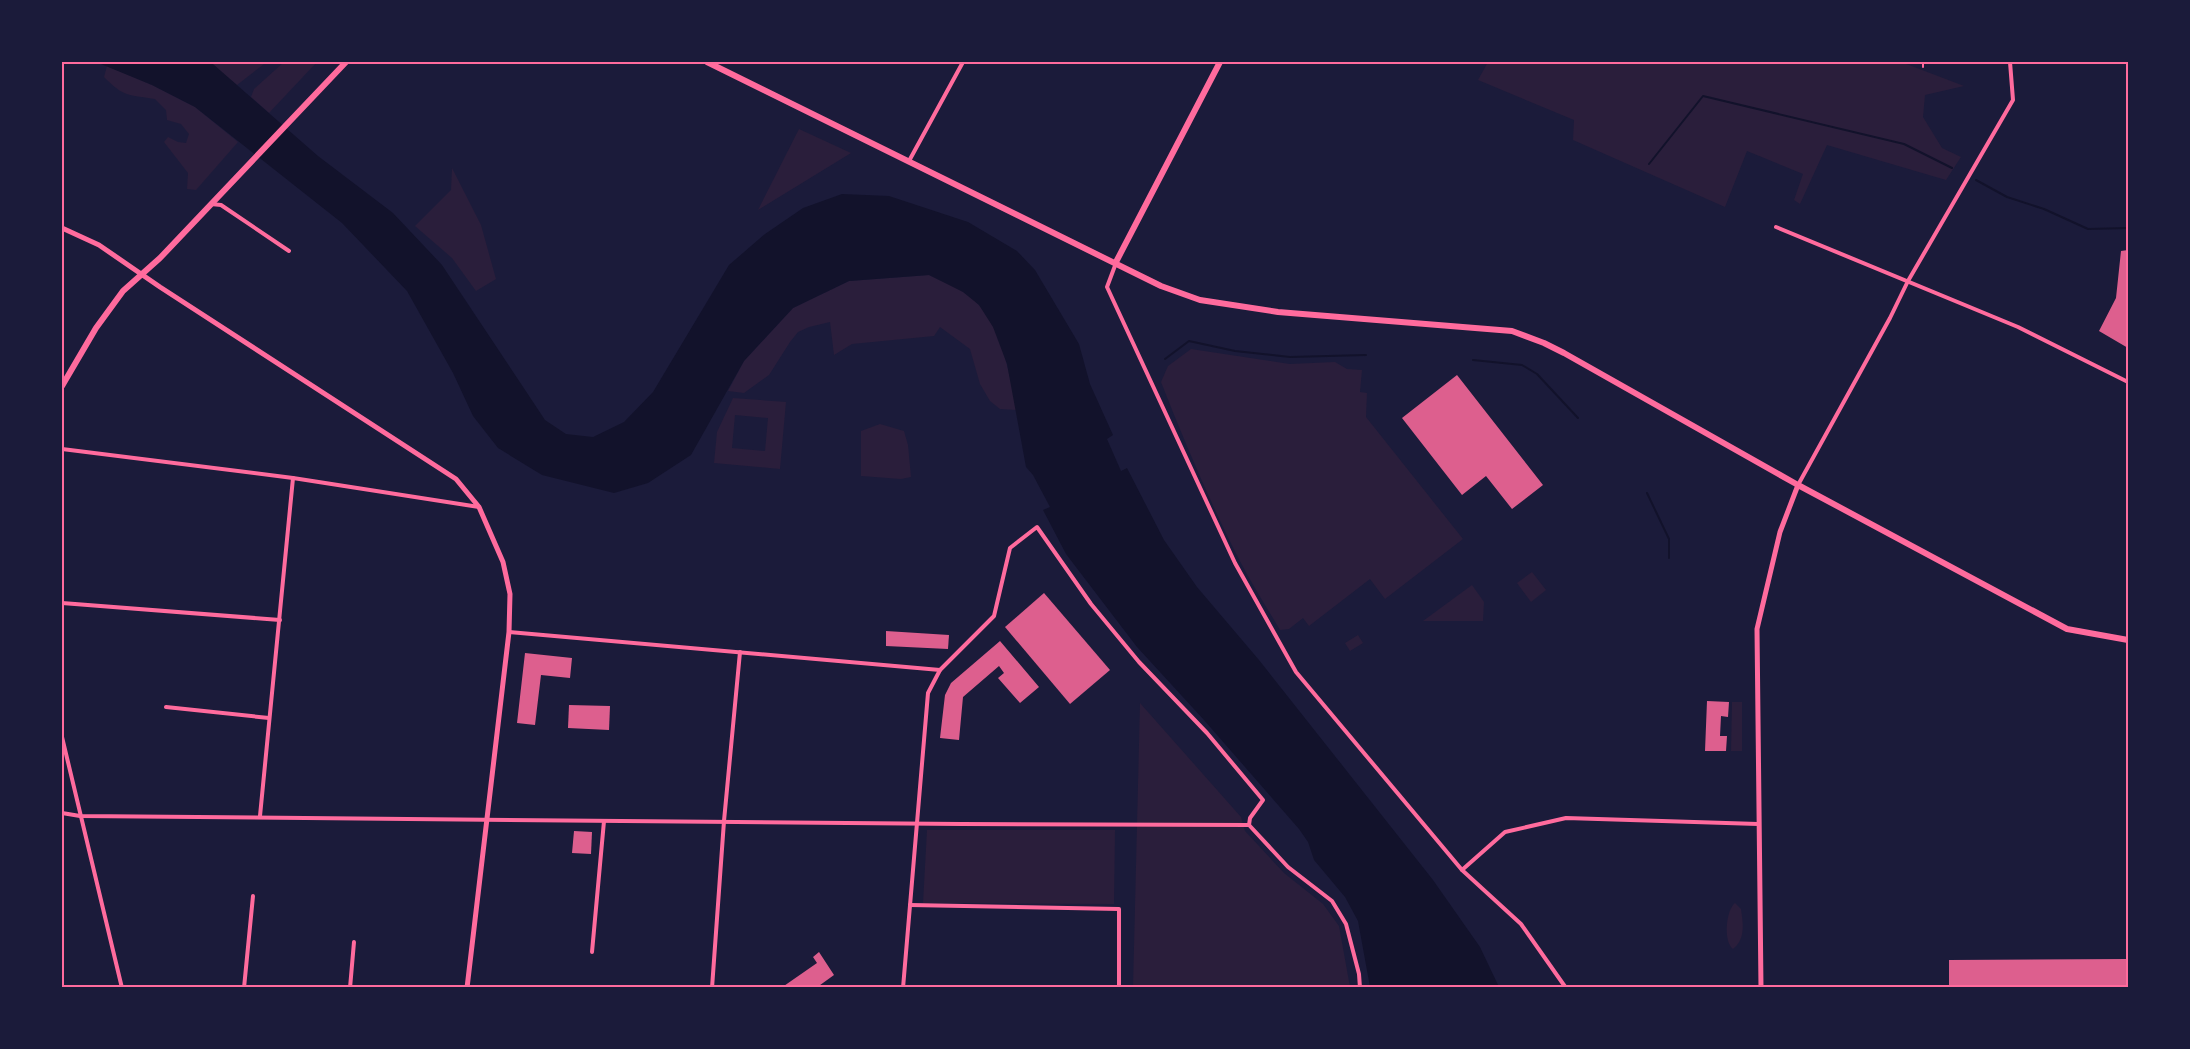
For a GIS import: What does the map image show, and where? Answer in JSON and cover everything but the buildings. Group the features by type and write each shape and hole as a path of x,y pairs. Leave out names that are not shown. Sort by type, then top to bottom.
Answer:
{"main road":[{"path":"62,386 96,328 123,291 160,258 345,62"},
{"path":"707,62 719,64 909,162 1161,286 1200,300 1278,312 1512,332 1544,343 1798,485 2067,629 2128,640"},
{"path":"1116,262 1220,62"}],"street":[{"path":"909,162 963,62"},
{"path":"1761,987 1757,629 1780,532 1798,485 1908,281 2013,100 2010,62"},
{"path":"210,204 221,205 289,251"},
{"path":"1776,227 2018,327 2128,382"},
{"path":"62,228 99,244 141,274 456,479 478,507 503,562 510,594 509,632 467,987"},
{"path":"1116,262 1107,287 1235,563 1296,672 1462,870 1521,924 1566,987"},
{"path":"62,449 293,478 478,507"},
{"path":"260,816 293,478"},
{"path":"903,987 928,693 940,670 994,616 1010,548 1036,527 1091,604 1139,662 1208,733 1263,800 1250,818 1249,825"},
{"path":"62,603 280,620"},
{"path":"509,632 940,670"},
{"path":"712,987 724,821 740,652"},
{"path":"166,707 269,718"},
{"path":"62,737 122,987"},
{"path":"62,813 80,816 1249,825 1288,867 1332,901 1346,924 1359,974 1360,987"},
{"path":"1462,870 1505,832 1566,818 1758,824"},
{"path":"592,952 604,821"},
{"path":"244,987 253,896"},
{"path":"910,905 1119,909 1119,987"},
{"path":"350,987 354,942"}],"lane":[{"path":"1923,62 1923,67"}],"shaded area":[{"path":"96,62 208,62 213,64 318,156 393,213 442,265 545,420 566,434 593,437 624,422 653,392 729,265 765,234 803,208 842,194 889,196 968,222 1017,251 1035,270 1079,344 1090,384 1113,435 1107,439 1121,471 1127,468 1164,540 1197,587 1259,660 1433,880 1480,947 1499,987 1370,987 1358,921 1345,897 1314,860 1308,842 1299,829 1137,647 1066,554 1043,510 1050,507 1033,475 1026,467 1007,364 993,327 979,305 963,292 929,275 849,281 793,308 744,361 691,455 648,483 614,493 542,475 498,448 473,416 453,373 407,291 342,223 195,107 152,85"},
{"path":"208,62 265,62 237,85"},
{"path":"284,62 317,62 269,113 251,97 254,89"},
{"path":"1488,62 1901,62 1964,86 1925,95 1923,117 1942,148 1961,157 1946,180 1827,145 1800,204 1794,200 1803,174 1747,151 1725,207 1573,140 1574,120 1478,80"},
{"path":"107,66 195,107 238,142 196,190 187,189 188,173 164,142 168,137 186,143 189,134 181,124 167,120 166,110 155,99 127,94 117,89 104,77"},
{"path":"799,129 851,153 758,210"},
{"path":"452,168 481,225 496,279 476,291 452,258 415,226 451,190"},
{"path":"929,275 967,295 986,314 1004,354 1017,410 1000,409 990,401 980,384 970,349 940,327 934,336 852,344 834,355 830,322 809,327 798,332 769,375 744,393 728,391 744,361 793,308 849,281"},
{"path":"1191,349 1290,364 1335,362 1347,369 1362,370 1360,392 1367,393 1366,417 1463,539 1385,599 1370,579 1309,626 1303,618 1289,629 1280,630 1246,572 1219,519 1161,382 1168,366"},
{"path":"733,398 786,402 780,469 714,463 717,432","holes":["735,415 768,418 765,451 732,448"]},
{"path":"880,424 904,431 908,445 911,477 901,479 861,476 861,431"},
{"path":"1532,572 1546,590 1531,602 1517,583"},
{"path":"1472,585 1484,602 1483,621 1423,621"},
{"path":"1358,635 1363,643 1350,651 1345,643"},
{"path":"1732,702 1742,702 1742,751 1731,751"},
{"path":"1140,703 1241,817 1245,831 1284,873 1323,904 1339,926 1350,987 1133,988"},
{"path":"927,830 1115,830 1114,904 923,903"},
{"path":"1735,903 1741,909 1743,930 1740,940 1733,949 1728,939 1727,926 1729,912"}],"waterway":[{"path":"1649,164 1703,96 1904,144 1952,168"},
{"path":"1976,180 2007,197 2044,209 2088,229 2128,228"},
{"path":"1165,359 1189,341 1235,351 1290,357 1366,355"},
{"path":"1473,360 1522,365 1537,374 1578,418"},
{"path":"1647,493 1669,539 1669,558"}]}
